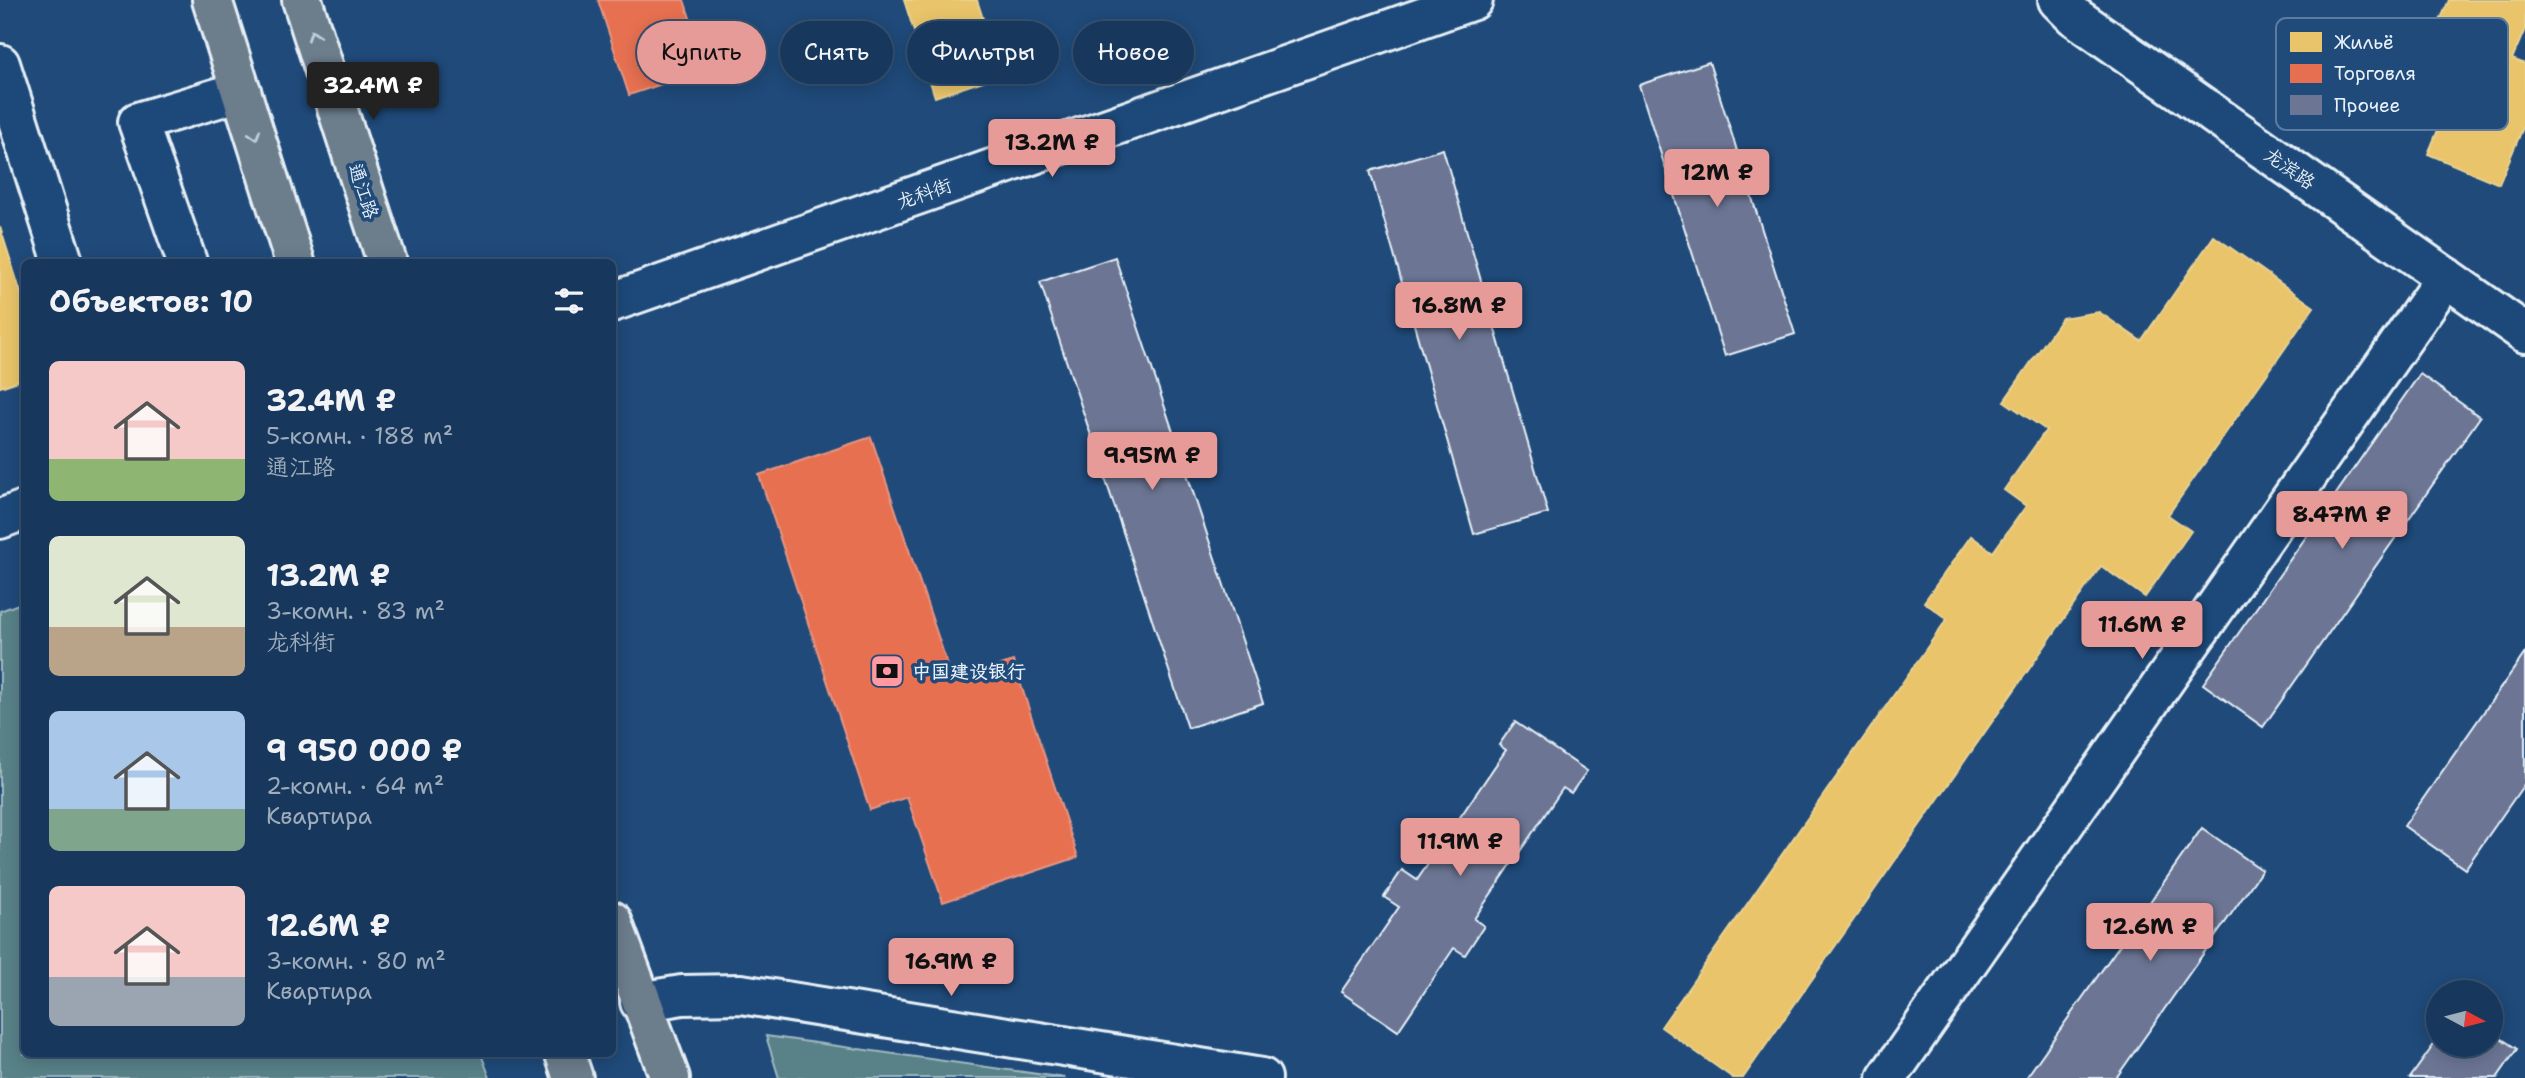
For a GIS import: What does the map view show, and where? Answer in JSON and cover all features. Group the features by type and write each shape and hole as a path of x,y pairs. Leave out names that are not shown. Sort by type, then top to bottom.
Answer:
{"main road":[{"path":"212,0 294,259"},
{"name":"通江路","path":"302,0 386,259"},
{"path":"616,933 670,1078"},
{"path":"566,1057 573,1078"}],"street":[{"name":"龙科街","path":"616,301 1473,0"},
{"name":"龙滨路","path":"2058,0 2074,16 2525,333"},
{"path":"0,64 62,259"},
{"path":"186,259 138,122 241,90"},
{"path":"1887,1078 2446,277"},
{"path":"0,519 21,511"},
{"path":"640,1002 682,995 741,995 1262,1078"}],"green space":[{"path":"21,603 21,1057 482,1057 490,1078 0,1078 0,611"},
{"path":"766,1036 1066,1078 779,1078"}],"building: Жильё":[{"path":"904,0 977,0 984,21 911,21"},
{"path":"2449,0 2525,0 2525,29 2512,59 2525,64 2525,123 2499,184 2428,154 2438,130 2508,130 2508,18 2441,18"},
{"path":"931,84 974,84 935,97"},
{"path":"0,227 21,294 21,380 0,387"},
{"path":"2214,236 2314,307 2168,515 2191,531 2145,597 2101,566 1743,1078 1733,1078 1661,1027 1947,619 1924,602 1971,536 1993,552 2026,506 2004,490 2046,430 2004,401 2062,318 2099,312 2141,341"}],"building: Торговля":[{"path":"598,0 684,0 691,21 637,21 637,84 662,84 629,95"},
{"name":"中国建设银行","path":"871,437 953,681 1013,661 1078,857 943,902 907,797 870,810 759,475"}],"building: Прочее":[{"path":"1709,62 1795,334 1725,356 1639,85"},
{"path":"1443,149 1548,513 1474,534 1370,171"},
{"path":"1115,257 1263,703 1188,728 1040,282"},
{"path":"2420,374 2480,417 2263,727 2203,684"},
{"path":"2525,653 2525,783 2465,869 2404,826"},
{"path":"1515,722 1587,771 1571,793 1563,788 1474,919 1484,926 1465,955 1454,948 1398,1031 1341,992 1399,907 1384,897 1402,870 1417,880 1506,750 1499,745"},
{"path":"2202,828 2262,870 2116,1078 2026,1078"},
{"path":"2503,1040 2517,1049 2497,1078 2410,1078 2426,1056 2503,1057"}],"place":[{"name":"中国建设银行","path":"887,671"}]}
